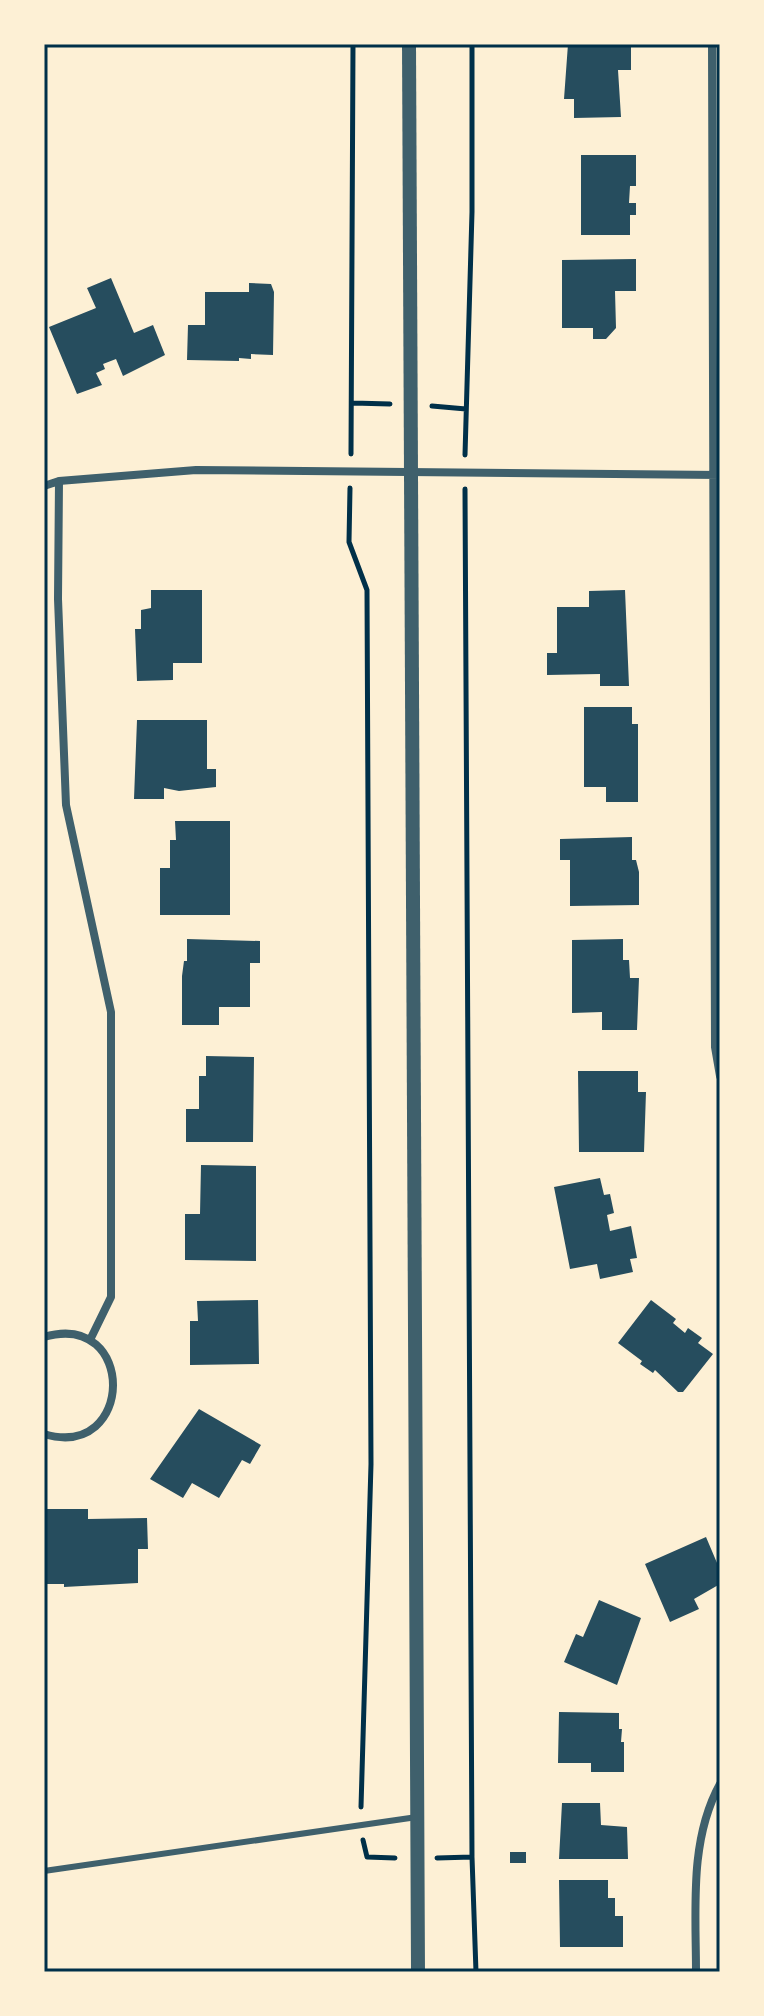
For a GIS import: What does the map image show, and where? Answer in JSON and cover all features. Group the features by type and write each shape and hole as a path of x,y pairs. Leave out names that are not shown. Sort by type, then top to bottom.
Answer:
{"street":[{"path":"409,44 418,1972"},
{"path":"712,44 716,475 715,1032 720,1076"},
{"path":"44,486 59,481 196,470 716,475"},
{"path":"59,481 58,599 66,805 111,1012 111,1297 90,1340"},
{"path":"44,1337 74,1334 90,1340 103,1351 111,1365 115,1382 107,1412 85,1433 56,1437 44,1434"},
{"path":"696,1972 696,1878 703,1826 720,1784"}],"lane":[{"path":"44,1871 417,1817"}],"path":[{"path":"353,44 349,542 367,590 371,1464 360,1823 367,1857 472,1857"},
{"path":"472,44 472,212 465,474 472,1857 476,1972"}],"building":[{"path":"568,44 631,44 631,70 618,70 621,117 574,118 574,99 564,99"},
{"path":"581,155 636,155 636,186 630,186 629,203 636,203 636,215 630,215 630,235 581,235"},
{"path":"636,259 636,291 615,291 616,328 606,339 593,339 593,328 562,328 562,260"},
{"path":"111,278 134,333 153,325 165,355 123,376 116,359 103,364 105,369 96,373 102,385 77,394 49,327 96,308 87,288"},
{"path":"249,283 271,284 274,292 273,355 251,354 251,359 239,358 239,361 187,360 188,325 205,325 205,292 249,292"},
{"path":"151,590 202,590 202,663 173,663 173,680 137,681 135,629 141,629 141,610 151,608"},
{"path":"625,590 629,686 600,686 600,674 547,675 547,653 557,653 557,607 589,607 589,591"},
{"path":"584,707 632,707 632,724 638,724 638,802 606,802 606,787 584,787"},
{"path":"137,720 207,720 207,769 216,769 216,787 179,791 164,788 164,799 134,799"},
{"path":"175,821 230,821 230,915 160,915 160,868 170,868 170,840 176,840"},
{"path":"632,837 632,860 636,860 639,872 639,905 570,906 570,860 560,860 560,839"},
{"path":"187,939 260,941 260,963 250,963 250,1007 219,1007 219,1025 182,1025 182,976 184,961 187,961"},
{"path":"623,939 623,960 629,960 630,978 639,978 637,1030 602,1030 602,1012 572,1013 572,940"},
{"path":"206,1056 254,1057 253,1142 186,1142 186,1109 199,1109 199,1076 206,1076"},
{"path":"578,1071 638,1071 638,1092 646,1092 644,1152 579,1152"},
{"path":"201,1165 256,1166 256,1261 185,1260 185,1214 200,1214"},
{"path":"600,1178 604,1195 610,1194 614,1213 607,1215 610,1231 631,1226 637,1258 630,1259 633,1272 600,1279 597,1264 570,1269 554,1187"},
{"path":"258,1300 259,1364 190,1365 190,1321 198,1321 197,1301"},
{"path":"651,1300 676,1319 673,1323 685,1333 688,1328 702,1338 698,1343 713,1354 683,1392 678,1392 655,1370 653,1373 640,1364 642,1361 618,1343"},
{"path":"199,1409 261,1445 250,1464 242,1460 219,1498 192,1483 183,1498 150,1479"},
{"path":"44,1509 88,1509 88,1519 147,1518 148,1549 138,1549 138,1583 64,1587 64,1584 44,1584"},
{"path":"706,1537 720,1570 720,1584 694,1599 699,1609 670,1622 645,1564"},
{"path":"599,1600 641,1618 617,1685 564,1662 576,1634 583,1637"},
{"path":"559,1712 619,1713 621,1742 624,1742 624,1772 591,1772 591,1763 558,1763"},
{"path":"562,1803 600,1803 601,1825 627,1827 628,1859 559,1859"},
{"path":"510,1852 526,1852 526,1863 510,1863"},
{"path":"559,1880 608,1880 608,1898 615,1898 615,1916 623,1916 623,1947 560,1947"}]}
